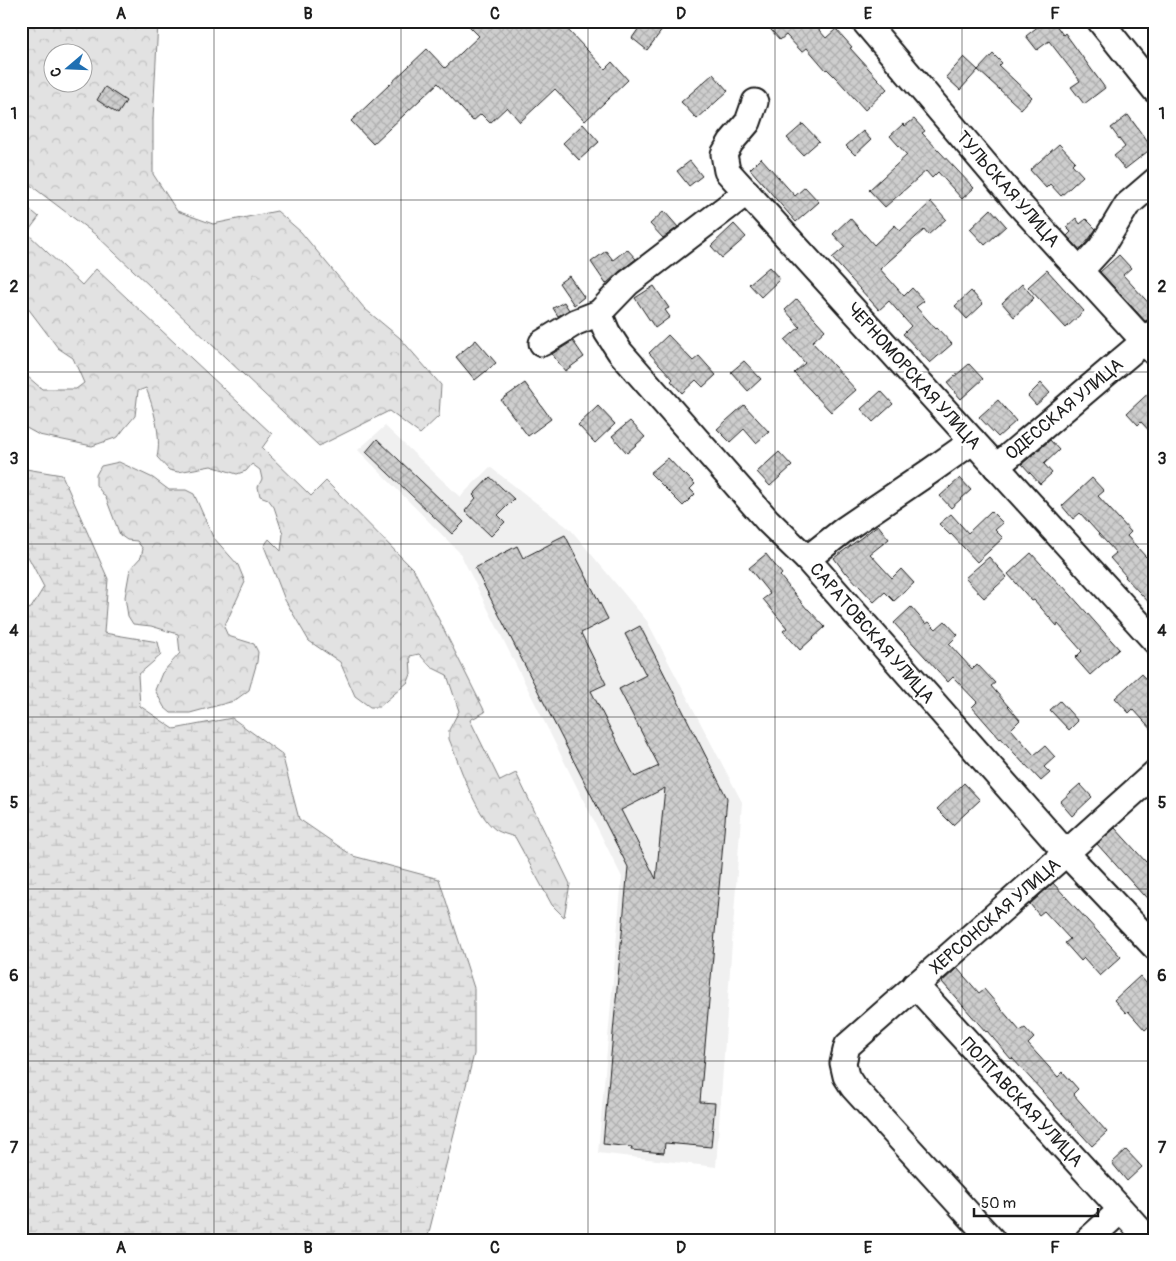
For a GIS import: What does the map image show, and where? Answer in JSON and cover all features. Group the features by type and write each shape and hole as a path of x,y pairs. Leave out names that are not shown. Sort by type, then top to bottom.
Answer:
{"street":[{"name":"ТУЛЬСКАЯ УЛИЦА","path":"864,21 1012,195 1080,271 1151,342"},
{"path":"1100,21 1155,90"},
{"name":"ЧЕРНОМОРСКАЯ УЛИЦА","path":"755,102 748,122 731,142 724,154 727,171 1155,640"},
{"path":"1080,271 1101,248 1126,205 1155,181"},
{"path":"542,343 576,322 598,313 628,283 747,192"},
{"name":"САРАТОВСКАЯ УЛИЦА","path":"598,313 620,352 768,521 807,559 1066,853 1155,947"},
{"name":"ОДЕССКАЯ УЛИЦА","path":"996,467 1151,342"},
{"path":"807,559 845,529 973,441"},
{"name":"ХЕРСОНСКАЯ УЛИЦА","path":"992,1240 853,1087 846,1076 843,1063 847,1046 1155,773"},
{"name":"ПОЛТАВСКАЯ УЛИЦА","path":"915,985 1149,1240"},
{"path":"1088,1240 1121,1210"}],"shaded area":[{"path":"385,426 460,497 490,467 571,530 647,621 742,802 716,1167 598,1153 622,877 460,553 358,450"}],"green space":[{"path":"28,21 158,21 153,120 153,174 177,211 213,224 277,211 301,232 365,309 400,338 441,385 439,416 420,434 389,411 319,446 96,235 21,178 21,25"},
{"path":"21,202 39,217 27,233 82,285 96,269 272,434 262,448 311,496 326,481 414,570 485,712 470,720 500,781 516,773 570,884 564,917 552,905 515,837 496,830 488,823 475,801 449,739 449,730 459,711 447,675 431,667 419,654 410,656 411,674 408,682 379,707 370,707 355,696 340,662 309,641 285,600 264,546 269,539 281,551 283,534 274,507 268,499 260,496 258,487 262,479 260,470 252,464 246,471 237,474 211,466 178,472 169,470 157,457 158,431 146,388 138,391 135,416 118,437 92,446 39,435 21,425 21,371 42,389 76,389 84,383 73,358 58,348 21,299"},
{"path":"119,462 153,478 169,490 186,490 194,494 213,537 238,565 245,582 224,627 228,636 254,644 258,652 249,690 234,701 190,713 171,713 164,707 155,690 162,673 180,653 178,634 151,626 133,624 128,616 125,597 130,569 141,557 143,549 137,541 127,540 120,535 106,498 96,485 96,475 101,466"},
{"path":"26,469 62,475 108,579 104,633 158,642 161,655 138,675 140,706 174,729 232,718 282,754 299,819 353,856 439,879 474,988 474,1054 427,1240 21,1240 21,611 31,608 44,587 21,543 21,472"}],"building":[{"path":"464,21 575,21 567,29 605,69 612,62 628,80 585,121 555,89 520,122 507,107 490,123 481,114 473,121 438,83 373,144 351,121 427,49 445,68 479,36"},
{"path":"644,21 669,21 647,50 632,38"},
{"path":"763,21 811,21 826,38 836,29 852,47 850,48 887,89 865,110 807,48 802,52 786,35 780,40"},
{"path":"1045,21 1053,21 1063,35 1065,33 1105,88 1084,104 1071,87 1080,81 1049,41 1037,50 1026,36"},
{"path":"993,54 1002,63 999,66 1032,97 1021,109 978,70"},
{"path":"964,57 978,70 960,90 946,77"},
{"path":"713,74 728,91 697,119 681,102"},
{"path":"105,87 126,101 118,114 97,100"},
{"path":"1128,115 1152,148 1125,169 1114,156 1125,147 1111,128"},
{"path":"914,119 925,131 922,133 974,188 962,199 938,172 932,178 926,171 885,207 869,190 907,155 890,136 903,124 905,126"},
{"path":"583,124 599,142 579,160 563,143"},
{"path":"803,124 819,141 803,155 787,138"},
{"path":"863,131 871,140 855,155 846,146"},
{"path":"1059,144 1075,161 1072,164 1083,176 1061,196 1050,184 1046,188 1030,170"},
{"path":"761,158 795,196 805,187 819,202 796,222 750,169"},
{"path":"690,161 702,176 689,186 677,171"},
{"path":"931,202 946,219 928,235 924,230 880,269 904,296 912,288 924,301 916,307 952,344 930,363 903,334 911,326 889,301 879,310 832,258 845,247 833,234 850,218 874,245 895,225 900,231"},
{"path":"991,209 1006,226 985,245 970,229"},
{"path":"664,211 678,227 663,238 650,224"},
{"path":"1076,218 1080,224 1086,219 1096,229 1080,250 1067,236 1071,232 1066,227"},
{"path":"734,224 746,237 722,258 711,246"},
{"path":"627,249 636,259 606,284 591,262 606,251 613,260"},
{"path":"1119,255 1131,268 1123,275 1155,310 1155,318 1145,321 1100,272"},
{"path":"769,267 780,279 761,297 749,284"},
{"path":"1047,270 1084,311 1066,328 1028,287"},
{"path":"569,276 584,297 574,305 559,283"},
{"path":"1022,284 1034,298 1014,317 1002,303"},
{"path":"654,286 669,308 665,310 670,317 655,328 635,298"},
{"path":"971,291 983,304 967,319 955,306"},
{"path":"797,299 825,330 812,342 856,390 831,412 794,373 805,363 785,340 800,327 785,310"},
{"path":"564,302 569,310 558,316 553,308"},
{"path":"668,335 693,361 699,356 716,375 703,387 696,380 682,393 671,381 673,379 649,353"},
{"path":"476,340 496,363 475,380 456,357"},
{"path":"573,341 584,357 565,371 552,354"},
{"path":"744,361 761,379 748,391 731,372"},
{"path":"969,364 983,379 961,399 947,383"},
{"path":"525,383 551,419 528,436 501,400"},
{"path":"1041,383 1050,393 1036,405 1028,396"},
{"path":"1155,387 1155,437 1141,422 1138,425 1127,413"},
{"path":"881,391 893,404 873,422 861,409"},
{"path":"998,400 1016,421 998,437 979,417"},
{"path":"744,405 769,432 756,443 744,429 730,442 717,429"},
{"path":"598,406 615,424 595,443 578,425"},
{"path":"630,421 645,437 627,453 612,436"},
{"path":"377,439 464,522 452,534 366,452"},
{"path":"1050,440 1059,450 1044,464 1052,473 1040,484 1022,464"},
{"path":"779,452 792,466 770,486 757,472"},
{"path":"668,458 695,484 690,489 695,494 683,506 650,473"},
{"path":"490,477 514,499 498,515 505,522 491,536 465,511 476,498 473,495"},
{"path":"960,478 971,490 951,508 940,496"},
{"path":"1092,478 1104,491 1098,496 1131,532 1127,536 1146,557 1155,549 1155,609 1110,558 1116,553 1080,513 1073,519 1062,506"},
{"path":"991,511 1003,523 995,530 1003,538 977,562 939,524 951,514 968,533"},
{"path":"878,525 889,539 870,554 892,578 901,569 914,583 894,601 885,592 874,602 845,573 834,558"},
{"path":"565,535 608,619 581,633 606,684 591,691 635,777 659,766 619,689 646,675 625,634 640,626 727,798 700,1102 715,1103 711,1147 665,1143 664,1153 631,1150 632,1147 603,1144 628,867 475,568 517,546 523,558","holes":["665,788 656,879 621,810"]},
{"path":"1031,553 1119,649 1090,675 1075,658 1082,651 1008,574"},
{"path":"766,554 782,574 780,576 807,609 825,627 800,650 783,631 787,628 763,599 770,594 749,568"},
{"path":"989,557 1007,577 984,598 965,578"},
{"path":"911,607 926,624 929,622 936,629 945,621 958,635 949,644 972,669 977,664 995,683 991,686 1020,720 1011,729 1034,755 1045,746 1055,757 1044,767 1050,773 1041,781 972,707 977,702 953,677 948,682 894,623"},
{"path":"1141,674 1155,689 1155,733 1133,709 1129,713 1115,698"},
{"path":"1060,701 1078,721 1069,730 1050,710"},
{"path":"964,783 980,800 953,825 937,809"},
{"path":"1080,784 1092,797 1072,816 1060,802"},
{"path":"1115,828 1146,862 1155,855 1155,906 1097,844"},
{"path":"1053,883 1121,957 1100,976 1084,958 1081,961 1065,943 1070,939 1044,911 1039,915 1030,904"},
{"path":"957,968 979,993 984,989 1020,1031 1025,1028 1034,1038 1028,1044 1058,1077 1063,1072 1078,1089 1073,1094 1107,1132 1092,1146 942,982"},
{"path":"1140,976 1155,993 1155,1021 1145,1030 1128,1011 1126,1013 1114,1000"},
{"path":"1126,1150 1142,1167 1127,1181 1112,1163"}]}
